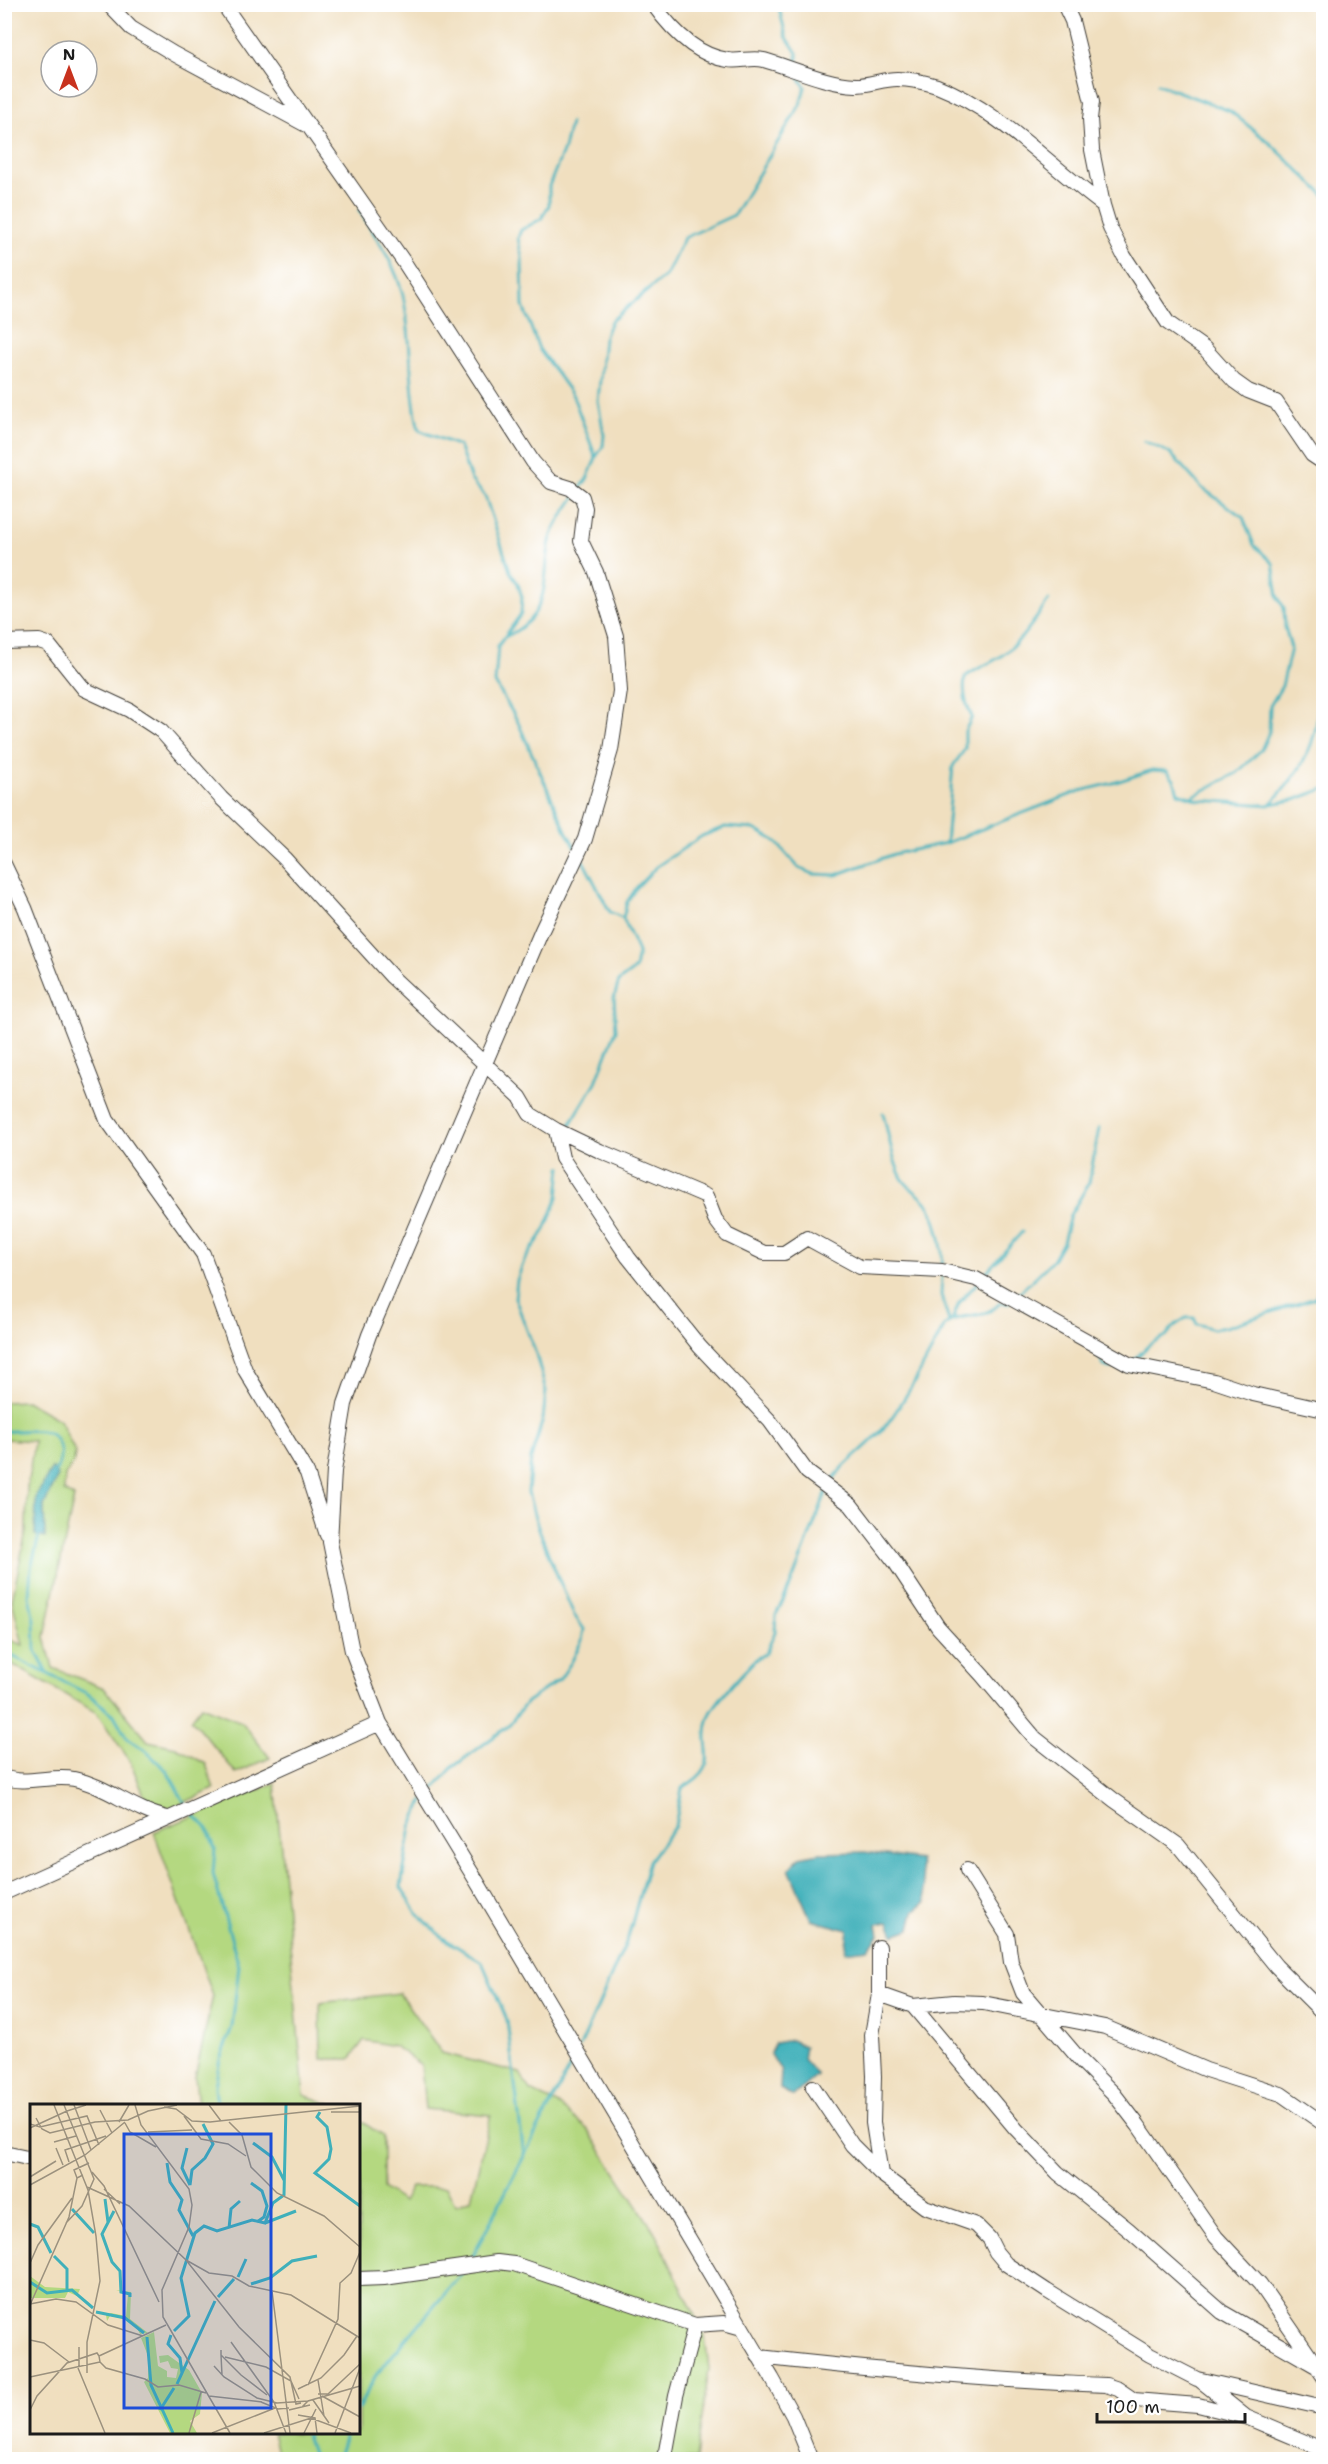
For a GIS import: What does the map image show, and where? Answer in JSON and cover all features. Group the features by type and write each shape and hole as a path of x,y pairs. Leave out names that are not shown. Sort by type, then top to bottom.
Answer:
{"street":[{"path":"108,4 131,28 174,54 309,127"},
{"path":"223,4 404,262 533,462 551,482 570,488 582,497 585,508 581,541 596,572 616,636 620,691 611,750 585,839 542,930 369,1335 345,1404 334,1471 330,1542"},
{"path":"653,4 669,26 710,56 730,61 763,60 797,72 855,85 895,79 915,80 936,86 970,102 997,119 1103,205"},
{"path":"1064,4 1072,21 1092,102 1090,119 1092,150 1103,205 1110,228 1124,256 1168,323 1205,350 1234,381 1248,391 1276,402 1312,455 1323,463"},
{"path":"4,642 39,641 48,644 84,689 129,710 161,730 222,798 292,866 392,976 520,1097 530,1114 554,1129 600,1151 706,1196 715,1219 727,1235 764,1253 784,1253 807,1238 860,1267 942,1271 976,1280 1129,1364 1214,1381 1253,1394 1323,1410"},
{"path":"4,864 25,908 107,1120 203,1254 245,1370 307,1473 330,1542 352,1651 380,1723 476,1880 759,2357 793,2416 811,2460"},
{"path":"554,1129 562,1158 628,1257 700,1347 770,1421 807,1472 851,1505 895,1562 938,1628 982,1675 1035,1738 1114,1800 1178,1845 1276,1966 1323,2014"},
{"path":"4,1893 380,1723"},
{"path":"4,1777 73,1778 154,1815 168,1818"},
{"path":"967,1870 1007,1934 1011,1962 1023,1993 1114,2094 1216,2237 1260,2284 1320,2372"},
{"path":"879,1947 879,1994 872,2035 873,2123 881,2175"},
{"path":"879,1994 913,2006 954,2002 983,2003 1105,2027 1206,2070 1281,2094 1323,2124"},
{"path":"913,2006 1016,2129 1058,2173 1129,2230 1222,2312 1320,2372"},
{"path":"813,2087 852,2145 881,2175 925,2207 976,2225 989,2238 996,2252 1006,2264 1150,2355 1197,2379 1246,2417"},
{"path":"4,2153 30,2159"},
{"path":"360,2279 384,2278 497,2262 514,2264 695,2325 724,2323 742,2328"},
{"path":"662,2460 695,2325"},
{"path":"759,2357 922,2375 1016,2382 1106,2385 1118,2389 1134,2400 1198,2405 1246,2417 1323,2451"},
{"path":"1197,2379 1323,2408"}],"green space":[{"path":"26,1401 60,1420 75,1452 74,1461 65,1476 64,1491 74,1497 45,1637 53,1668 104,1688 148,1741 176,1747 206,1764 214,1789 168,1810 148,1805 130,1761 97,1713 5,1660 5,1638 23,1645 12,1600 26,1532 27,1487 34,1441 5,1439 4,1402"},
{"path":"201,1706 242,1722 270,1758 236,1773 191,1719"},
{"path":"275,1783 304,2095 329,2104 198,2104 195,2077 213,1996 154,1832"},
{"path":"399,1993 442,2053 520,2073 530,2091 557,2104 587,2129 656,2234 705,2336 709,2369 696,2459 279,2459 272,2434 360,2434 360,2121 383,2136 383,2188 403,2202 411,2187 446,2187 456,2205 471,2199 491,2115 425,2109 421,2065 394,2046 364,2040 350,2059 321,2059 320,2003"}],"water":[{"path":"52,1468 58,1476 44,1506 45,1538 35,1535 36,1496"},
{"path":"865,1852 920,1860 926,1902 914,1912 910,1929 894,1935 889,1922 877,1924 879,1935 868,1949 845,1952 848,1930 811,1920 789,1869 799,1857 820,1853"},
{"path":"791,2040 805,2047 803,2059 817,2075 793,2096 780,2089 781,2071 770,2053 775,2043"}],"waterway":[{"path":"778,4 786,36 797,53 797,68"},
{"path":"596,457 603,446 604,435 598,401 604,338 611,321 666,275 684,238 734,215 800,105 805,87 799,77"},
{"path":"1158,84 1230,111 1271,144 1324,195"},
{"path":"570,123 564,149 549,186 549,205 541,219 521,230 518,238 522,258 523,306 539,349 573,396 596,458 587,479 578,491"},
{"path":"359,210 379,241 400,285 406,313 413,396 419,430 459,446 471,480 485,496 510,571 518,584 522,597 521,614 498,646 495,683 517,720 567,833 576,848"},
{"path":"1144,441 1170,453 1202,488 1243,517 1254,545 1273,563 1278,597 1284,608 1285,627 1291,648 1282,686 1270,706 1269,732 1261,750 1237,773 1191,797"},
{"path":"505,637 530,620 537,610 544,587 549,546 553,533 575,497"},
{"path":"946,843 953,766 965,749 965,731 972,717 965,697 965,677 998,658 1013,646 1049,600"},
{"path":"566,1131 596,1082 616,1030 614,998 619,981 635,969 638,952 623,918 627,902 637,887 656,867 702,836 725,827 754,829 774,840 799,868 813,874 836,875 894,854 946,843 1080,791 1153,770 1167,771 1174,780 1178,793 1199,800 1269,805 1286,787 1311,746 1317,721 1319,686 1324,665"},
{"path":"1271,804 1294,800 1324,789"},
{"path":"581,857 610,912 623,918"},
{"path":"883,1113 901,1177 927,1203 934,1216 941,1243 942,1266"},
{"path":"1016,1296 1053,1260 1063,1242 1070,1215 1089,1183 1099,1128"},
{"path":"429,1794 453,1767 507,1727 527,1702 560,1679 582,1640 584,1629 574,1615 549,1556 528,1492 531,1458 543,1419 546,1391 536,1354 515,1298 517,1280 524,1261 545,1230 558,1197 561,1167"},
{"path":"981,1278 1022,1232"},
{"path":"942,1276 941,1295 949,1321"},
{"path":"1133,1361 1150,1344 1166,1336 1174,1326 1186,1318 1194,1318 1197,1324 1214,1329 1226,1327 1315,1298 1324,1277"},
{"path":"953,1318 959,1303 977,1283"},
{"path":"1315,1298 1324,1301"},
{"path":"830,1484 836,1475 887,1424 911,1388 945,1325 959,1318 987,1312 1000,1303 1009,1303"},
{"path":"1098,1353 1104,1366 1110,1368 1122,1366"},
{"path":"4,1431 36,1430 55,1438 60,1448 60,1459 55,1472"},
{"path":"580,2047 628,1938 649,1861 675,1826 682,1788 695,1779 707,1764 706,1729 712,1710 756,1659 766,1653 775,1632 776,1615 791,1584 826,1493"},
{"path":"39,1536 31,1568 29,1596 34,1620 35,1649 46,1671"},
{"path":"4,1652 88,1694 114,1715 127,1738 145,1750 167,1771 186,1805"},
{"path":"423,1801 411,1827 401,1887 417,1913 443,1938 482,1962 507,2020 524,2156 471,2260"},
{"path":"192,1813 208,1829 215,1849 213,1874 239,1966 232,2027 220,2059 215,2086 217,2104"},
{"path":"524,2156 576,2055"},
{"path":"360,2405 376,2375 464,2271"},
{"path":"306,2434 314,2460"},
{"path":"337,2460 345,2434"}]}
